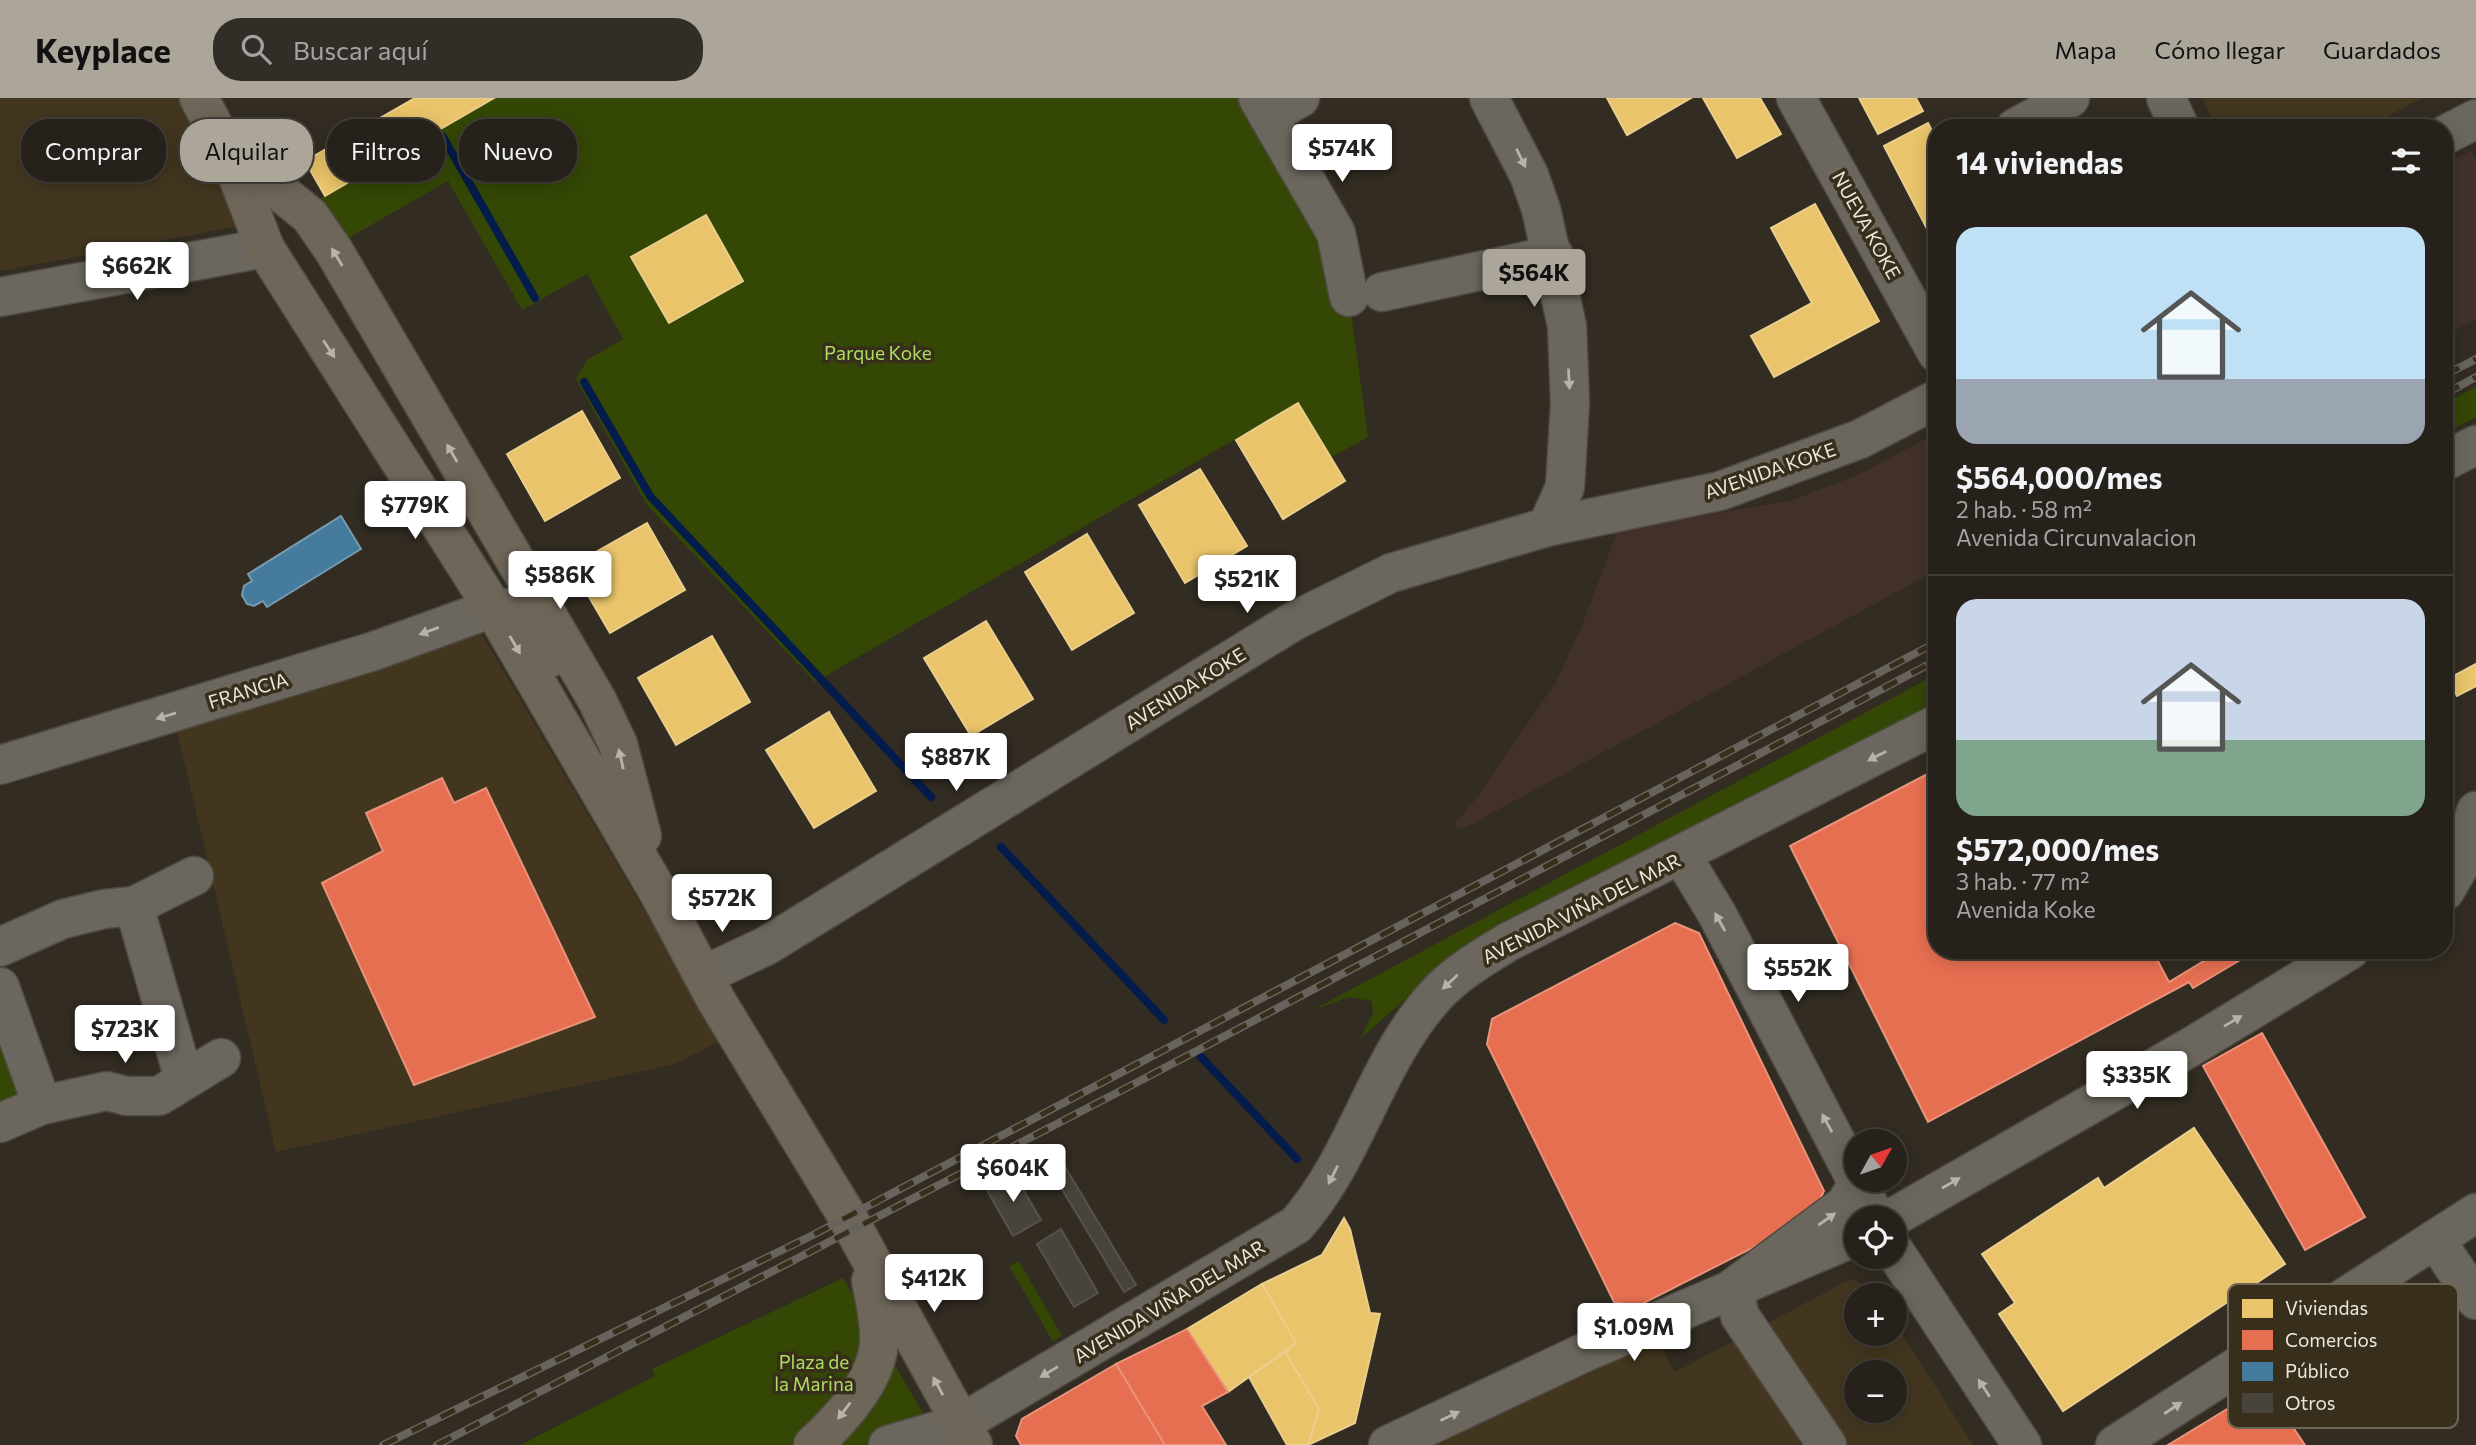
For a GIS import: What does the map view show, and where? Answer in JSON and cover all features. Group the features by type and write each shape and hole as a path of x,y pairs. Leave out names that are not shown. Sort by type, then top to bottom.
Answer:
{"main road":[{"path":"199,98 210,119"},
{"path":"240,182 265,248 493,608 704,975 844,1211 966,1435"},
{"path":"266,182 310,216 316,224 597,700 618,744 630,798 660,895"},
{"path":"813,1445 833,1426 863,1387 879,1344 870,1278 844,1211"}],"street":[{"path":"1489,98 1529,175 1554,255 1567,326 1570,403 1565,487 1548,527"},
{"name":"NUEVA KOKE","path":"1796,98 1928,337"},
{"path":"2032,119 2070,98"},
{"path":"2166,98 2176,119"},
{"path":"1275,104 1366,294 1554,255"},
{"path":"2453,131 2476,119"},
{"path":"0,297 265,248"},
{"name":"AVENIDA KOKE","path":"704,975 766,946 1293,621 1391,573 1548,527 1720,491 1860,439 1928,403"},
{"path":"2453,457 2476,445"},
{"path":"493,608 510,606 522,611 533,623 564,675 579,690 597,700"},
{"name":"FRANCIA","path":"0,765 374,651 493,608"},
{"name":"AVENIDA VIÑA DEL MAR","path":"888,1445 966,1435 1296,1225 1326,1188 1400,1046 1434,997 1463,970 1508,942 1682,856 1928,729"},
{"path":"2453,877 2460,865 2476,811"},
{"path":"1682,856 1717,914 1844,1159"},
{"path":"0,947 63,919 104,909 134,906 194,876"},
{"path":"134,906 184,1079"},
{"path":"1907,1209 2194,1045 2335,959"},
{"path":"0,987 42,1105"},
{"path":"0,1123 42,1105 107,1091 126,1096 159,1096 221,1058"},
{"path":"1732,1288 1846,1204 1853,1192"},
{"path":"2365,1284 2476,1213"},
{"path":"2435,1239 2476,1300"},
{"path":"1388,1445 1581,1354 1844,1241"},
{"path":"1906,1269 2022,1445"},
{"path":"1732,1288 1740,1316 1827,1445"},
{"path":"2115,1445 2228,1372"}],"shaded area":[{"path":"0,98 189,98 197,119 180,119 180,182 222,182 240,226 0,271"},
{"path":"2202,98 2422,98 2383,119 2212,119"},
{"path":"2471,151 2476,161 2476,319 2453,331 2453,161"},
{"path":"1928,438 1928,575 1472,824 1461,829 1454,825 1478,796 1556,682 1583,623 1618,530 1789,501 1856,476"},
{"path":"477,626 721,1041 675,1064 276,1152 174,718"},
{"path":"1851,1279 1860,1283 1844,1283 1844,1346 1907,1346 1907,1342 1973,1445 1423,1445 1652,1332 1675,1372"}],"green space":[{"name":"Parque Koke","path":"494,98 1256,98 1349,297 1368,437 1330,458 1298,403 815,682 647,505 576,379 587,360 623,339 587,274 522,310 448,181 345,240 321,198 349,182 445,182 445,126"},
{"path":"2476,387 2476,417 2453,429 2453,399"},
{"path":"1928,679 1928,707 1522,922 1425,982 1361,1038 1373,1013 1372,1001 1349,997 1313,1010"},
{"path":"0,1007 36,1101 0,1116"},
{"path":"1019,1261 1062,1336 1053,1342 1009,1266"},
{"name":"Plaza de la Marina","path":"843,1278 942,1445 520,1445 655,1376 652,1369"}],"building: Viviendas":[{"path":"415,98 494,98 445,126 445,119 378,119"},
{"path":"1607,98 1691,98 1627,135"},
{"path":"1703,98 1760,98 1781,134 1737,158"},
{"path":"1859,98 1916,98 1923,111 1878,134"},
{"path":"1928,123 1928,231 1884,146"},
{"path":"327,148 327,182 349,182 325,196 313,175 313,156"},
{"path":"1815,204 1879,321 1774,377 1751,336 1812,303 1771,228"},
{"path":"706,215 743,281 669,323 631,257"},
{"path":"1298,403 1345,481 1283,519 1236,440"},
{"path":"582,411 620,478 545,521 507,454"},
{"path":"1200,469 1247,546 1185,583 1139,505"},
{"path":"647,523 685,590 610,633 571,566"},
{"path":"1087,534 1134,613 1072,650 1025,572"},
{"path":"986,621 1033,699 971,736 924,658"},
{"path":"712,636 750,702 676,745 638,678"},
{"path":"2476,664 2476,686 2457,696 2453,688 2453,676"},
{"path":"829,712 876,791 814,828 766,750"},
{"path":"2194,1128 2285,1264 2255,1284 2228,1284 2228,1302 2063,1411 1999,1314 2015,1303 1982,1254 2098,1178 2104,1188"},
{"path":"1344,1218 1350,1229 1370,1313 1380,1314 1355,1423 1308,1445 1319,1409 1285,1352 1296,1343 1262,1284 1322,1255"},
{"path":"1262,1284 1296,1343 1228,1392 1187,1329"},
{"path":"1285,1352 1319,1409 1308,1445 1287,1445 1249,1377"}],"building: Comercios":[{"path":"1928,774 1928,959 2157,959 2169,982 2207,959 2242,959 2193,988 2189,982 1928,1122 1790,846"},
{"path":"442,778 454,803 486,788 595,1017 414,1085 322,883 383,851 366,813"},
{"path":"1675,923 1699,933 1824,1191 1811,1218 1638,1306 1614,1302 1487,1044 1492,1019"},
{"path":"2262,1033 2365,1217 2305,1250 2203,1066"},
{"path":"1187,1329 1228,1392 1202,1406 1226,1445 1164,1445 1116,1364"},
{"path":"1116,1364 1165,1445 1021,1445 1016,1436 1022,1419"},
{"path":"2228,1409 2228,1428 2293,1428 2305,1445 2168,1445"}],"building: Público":[{"path":"341,516 361,549 267,607 263,601 254,606 247,604 242,595 244,586 252,581 248,574"}],"building: Otros":[{"path":"1055,1150 1136,1285 1124,1292 1043,1158"},
{"path":"1013,1172 1041,1220 1013,1236 985,1187"},
{"path":"1061,1229 1098,1293 1074,1307 1037,1244"}],"waterway":[{"path":"445,140 535,298"},
{"path":"584,382 650,496 931,797"},
{"path":"1001,847 1164,1020"},
{"path":"1201,1057 1297,1159"}],"railway":[{"path":"2453,371 2476,359"},
{"path":"2453,390 2476,377"},
{"path":"383,1445 813,1235 1928,647"},
{"path":"437,1445 1132,1085 1928,665"}]}
